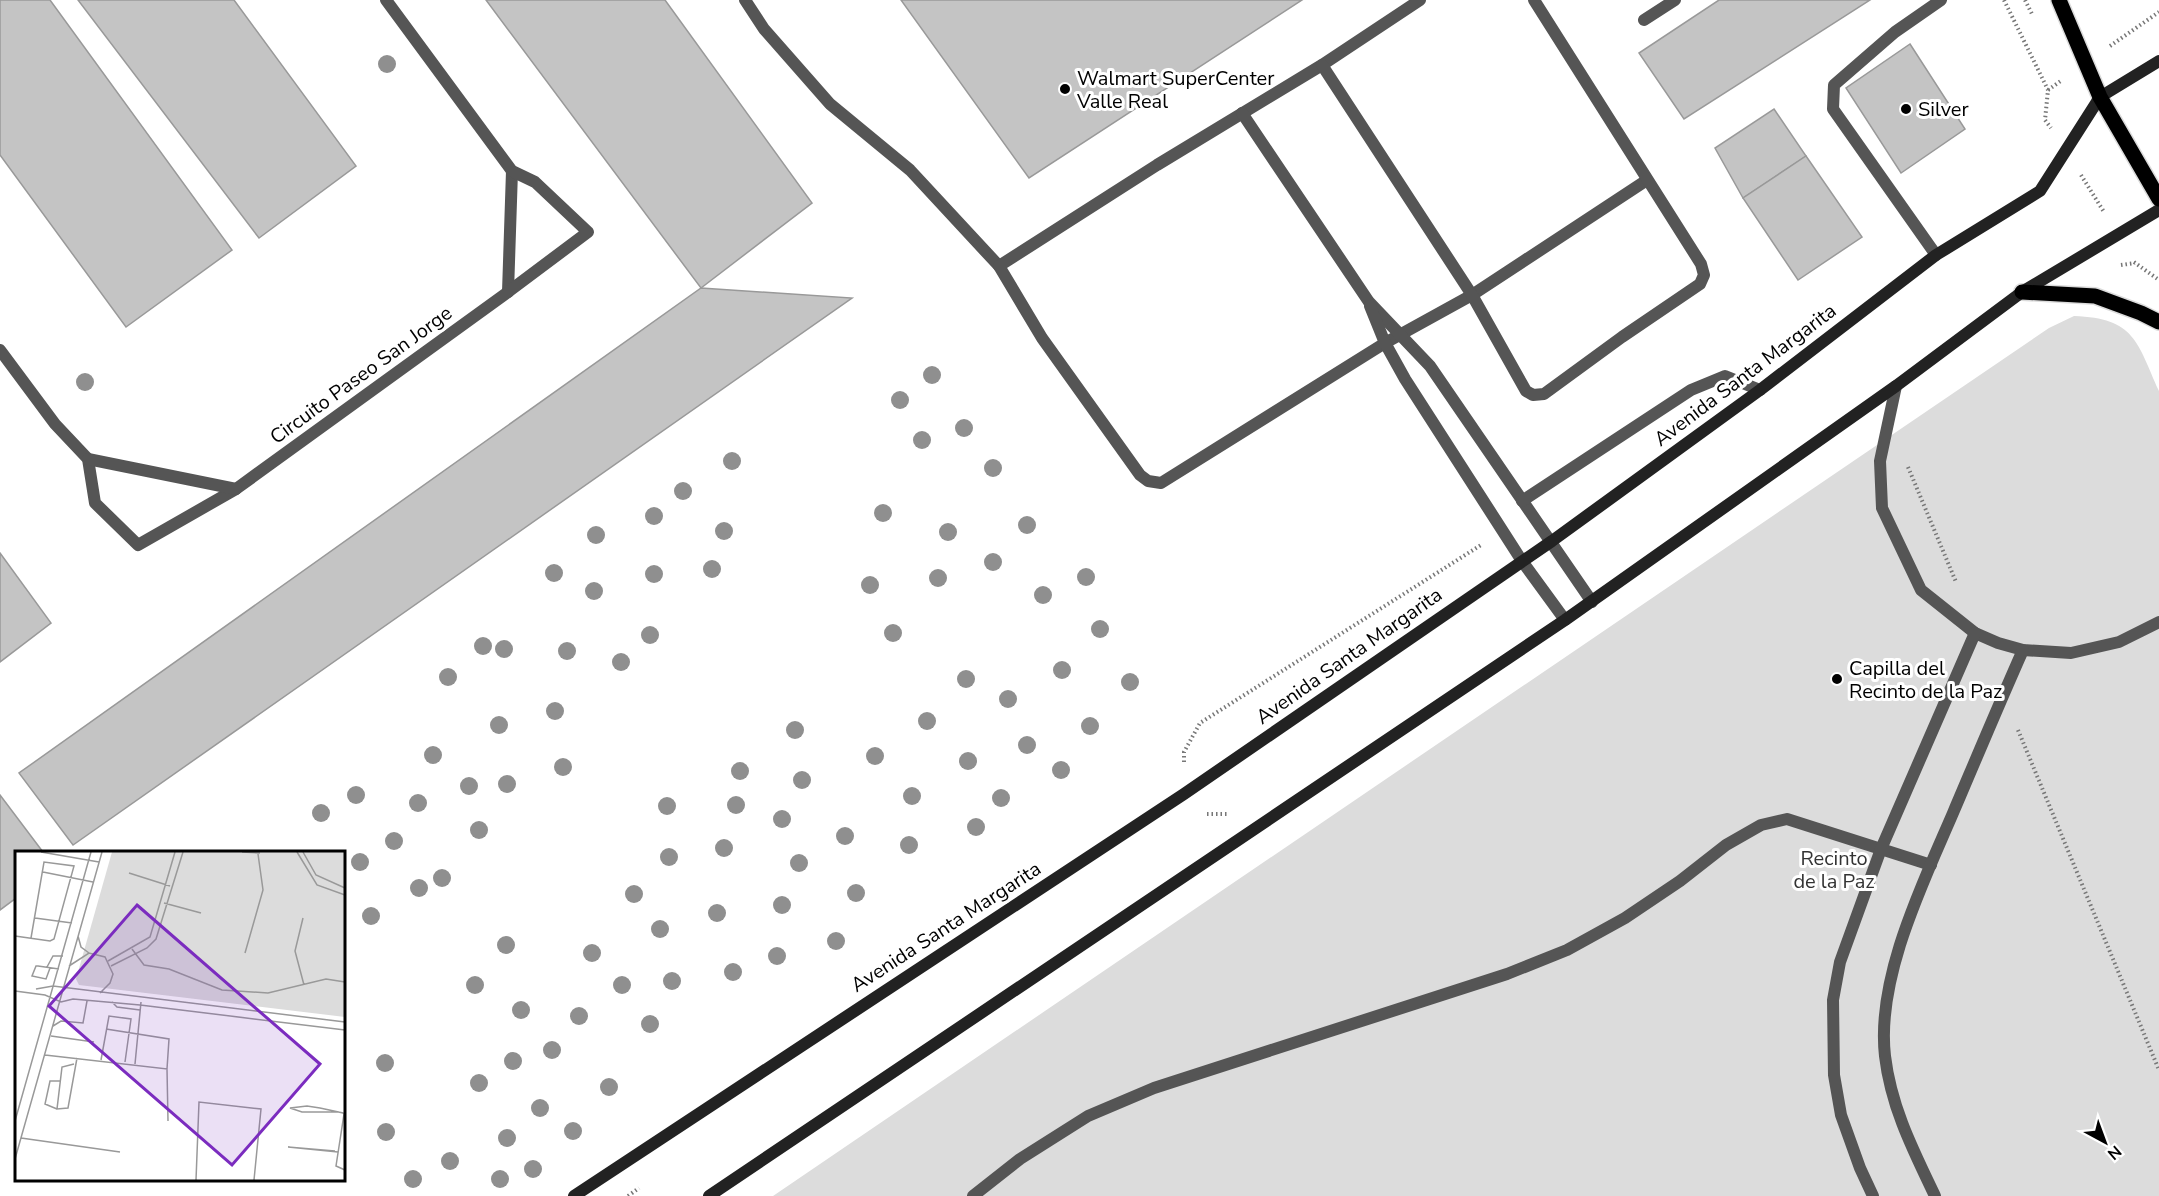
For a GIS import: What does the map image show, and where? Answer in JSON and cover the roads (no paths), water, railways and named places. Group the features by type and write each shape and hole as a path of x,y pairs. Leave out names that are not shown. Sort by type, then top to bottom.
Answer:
{"main road":[{"path":"2059,0 2100,97 2159,199"},
{"path":"2100,97 2159,61"},
{"name":"Avenida Santa Margarita","path":"574,1196 1184,794 1552,541 1760,390 1936,255 2040,190 2100,97"},
{"path":"709,1196 1592,602 1896,386 2022,292 2159,210"},
{"path":"2022,292 2095,296 2159,322"}],"street":[{"name":"Circuito Paseo San Jorge","path":"88,459 95,503 138,545 236,489 588,232 535,182 512,171 386,0"},
{"path":"745,0 764,28 830,104 910,170 999,266 1042,338 1140,475 1148,481 1161,483 1386,343 1472,295 1647,180"},
{"path":"999,266 1242,113 1322,66 1420,0"},
{"path":"1322,66 1472,295 1526,391 1533,395 1544,394 1700,284 1704,274 1701,264 1534,0"},
{"path":"1644,20 1675,0"},
{"path":"1936,255 1833,109 1834,85 1895,32 1941,0"},
{"path":"1242,113 1369,302 1430,366 1592,602"},
{"path":"508,292 512,171"},
{"path":"1369,302 1386,343 1405,379 1522,561 1565,620"},
{"path":"0,350 55,424 88,459 236,489"},
{"path":"1522,501 1691,390 1725,376 1760,390"},
{"path":"1896,386 1880,460 1882,508 1921,590 1975,633 2023,650 2071,653 2119,642 2159,622"},
{"path":"1873,1196 1860,1168 1841,1115 1834,1075 1833,1000 1839,962 1881,849 1975,633"},
{"path":"1935,1196 1908,1141 1892,1094 1885,1054 1885,1021 1890,985 1899,949 1931,865 2023,650"},
{"path":"973,1196 1020,1159 1088,1116 1154,1088 1507,974 1567,950 1626,918 1680,881 1725,845 1761,825 1787,819 1931,865"}],"place":[{"name":"Walmart SuperCenter Valle Real","path":"1065,89"},
{"name":"Silver","path":"1906,109"},
{"name":"Capilla del Recinto de la Paz","path":"1837,679"}],"park label":[{"name":"Recinto de la Paz","path":"1834,870"}]}
